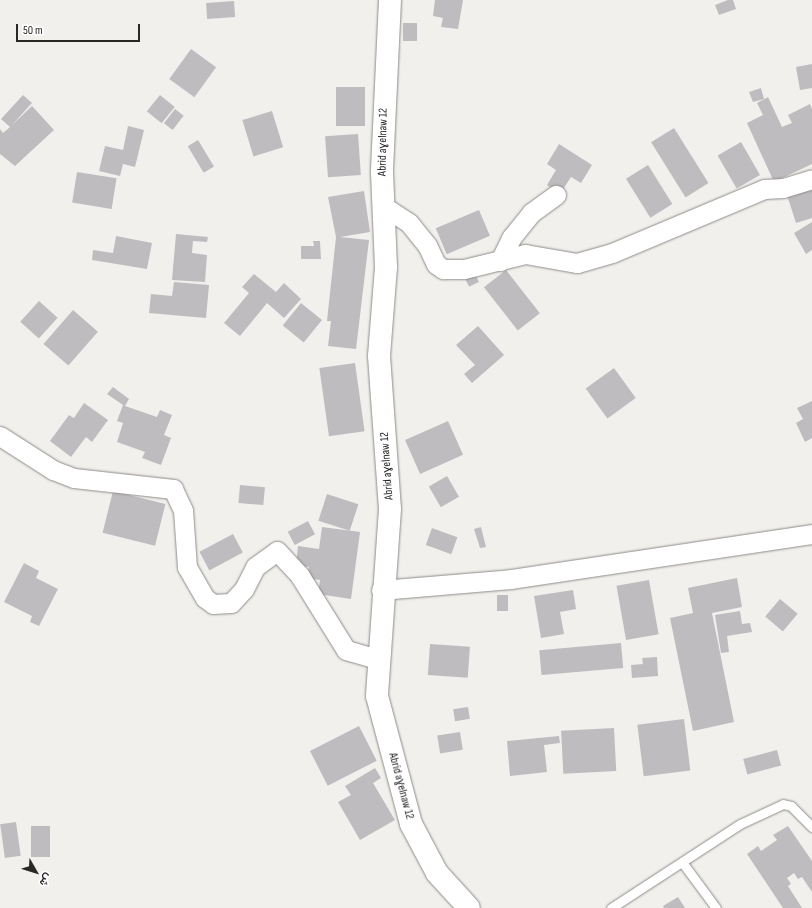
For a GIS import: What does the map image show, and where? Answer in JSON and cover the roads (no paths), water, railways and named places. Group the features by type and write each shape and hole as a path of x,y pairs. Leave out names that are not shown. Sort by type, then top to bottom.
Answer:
{"main road":[{"name":"Abrid aɣelnaw 12","path":"390,0 384,66 383,206 386,266 379,356 390,509 381,590 376,659 376,696 411,824 437,873 469,908"}],"street":[{"path":"383,206 410,223 427,245 436,264 443,269 464,269 525,254 578,263 612,253 758,191 812,179"},
{"path":"500,261 511,238 531,213 556,195"},
{"path":"0,436 54,470 74,478 173,489 183,510 187,566 205,598 213,604 231,604 255,567 277,551 300,576 346,650 376,659"},
{"path":"381,590 511,579 812,534"}],"lane":[{"path":"611,908 740,824 783,804 791,806 812,827"},
{"path":"682,862 716,908"}]}
